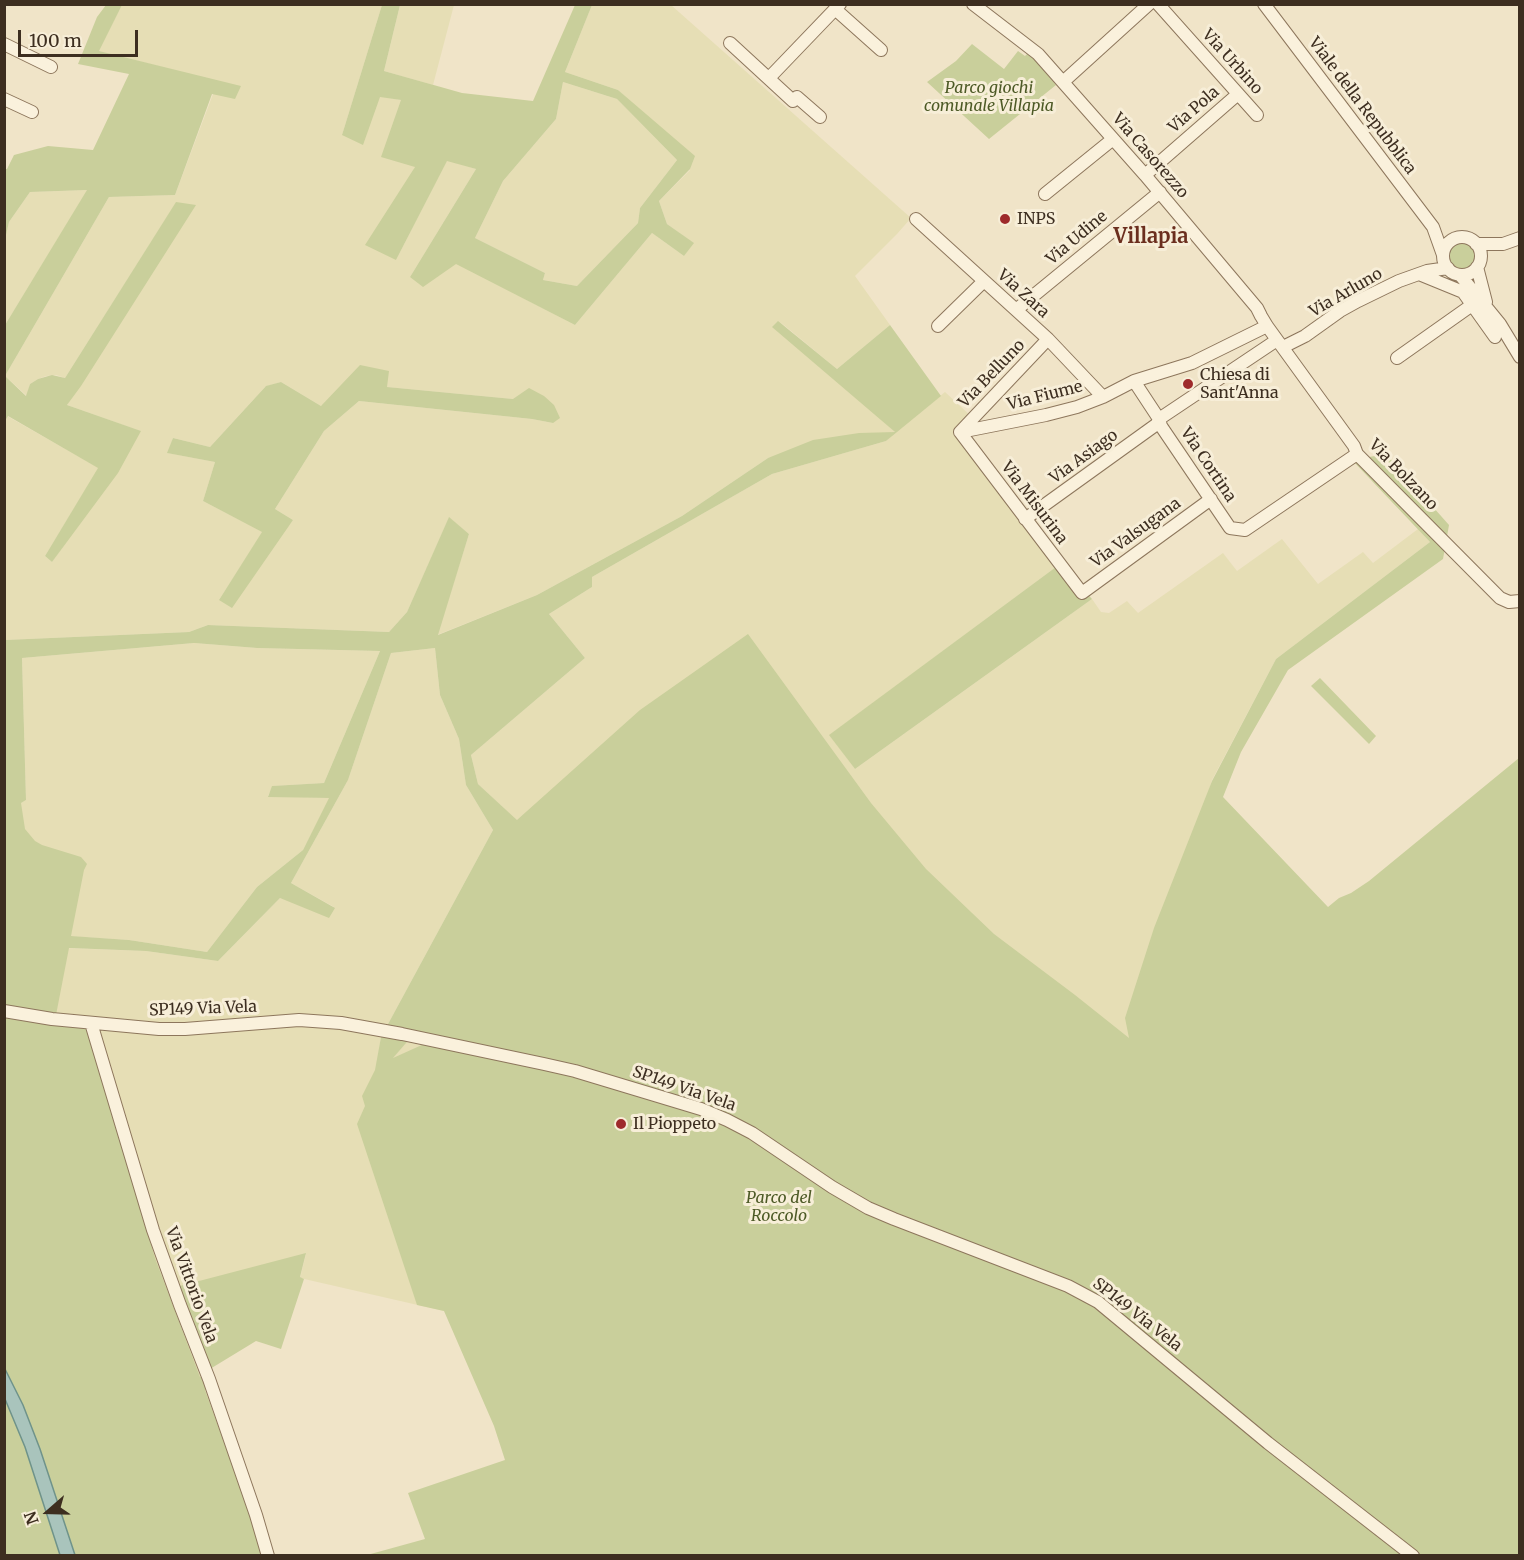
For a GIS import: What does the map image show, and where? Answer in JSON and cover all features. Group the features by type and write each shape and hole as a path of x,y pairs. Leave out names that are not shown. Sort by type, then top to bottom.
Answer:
{"street":[{"path":"1063,82 1149,4"},
{"name":"Via Urbino","path":"1158,4 1257,115"},
{"name":"Viale della Repubblica","path":"1264,4 1433,227"},
{"name":"Via Casorezzo","path":"976,5 1038,54 1160,192 1257,308 1280,344"},
{"path":"769,78 838,7 881,50"},
{"path":"730,43 793,101 797,97 820,117"},
{"path":"4,44 51,67"},
{"name":"Via Pola","path":"1145,175 1238,94"},
{"path":"4,99 32,112"},
{"path":"1045,194 1113,139"},
{"name":"Via Udine","path":"1016,310 1160,192"},
{"name":"Via Zara","path":"916,219 1048,339 1103,397"},
{"path":"1433,227 1469,239 1476,244 1480,251 1478,265 1487,307"},
{"path":"1433,227 1445,261 1452,272 1460,275 1468,274 1503,244"},
{"path":"1445,261 1445,248 1448,243 1458,237"},
{"path":"1476,244 1503,244 1520,238"},
{"name":"Via Arluno","path":"1159,419 1280,344 1305,336 1358,301 1445,261"},
{"path":"1423,272 1463,292 1495,337"},
{"path":"1460,275 1487,307 1520,357"},
{"path":"938,326 984,281"},
{"path":"1397,358 1472,305"},
{"name":"Via Fiume","path":"960,432 1077,407 1134,381 1192,363 1267,326"},
{"name":"Via Belluno","path":"960,432 1048,339"},
{"name":"Via Bolzano","path":"1280,344 1354,446 1357,454 1500,598 1509,602 1520,601"},
{"name":"Via Cortina","path":"1134,381 1230,528 1245,530 1357,454"},
{"name":"Via Asiago","path":"1025,519 1157,424 1159,419"},
{"name":"Via Misurina","path":"960,432 1082,593"},
{"name":"Via Valsugana","path":"1082,593 1210,499"},
{"name":"SP149 Via Vela","path":"4,1011 91,1023 172,1029 299,1020 342,1023 575,1071 701,1109 752,1133 832,1187 868,1208 1081,1292 1098,1302 1268,1443 1413,1556"},
{"name":"Via Vittorio Vela","path":"91,1023 153,1230 209,1379 268,1556"}],"shaded area":[{"path":"122,5 382,5 342,135 380,96 401,100 415,167 396,260 447,160 476,169 410,277 456,263 575,325 652,233 684,256 693,243 667,224 659,201 690,170 618,90 565,72 592,5 671,5 911,218 855,276 890,325 837,369 779,321 895,432 768,458 682,516 537,595 437,635 469,534 449,518 407,612 389,632 208,625 189,632 5,640 5,421 7,416 99,468 45,556 52,562 140,431 67,405 176,203 65,378 56,375 38,379 30,384 27,396 5,376 109,197 175,195 213,94 241,87 98,51","holes":["388,371 386,387 513,399 553,423 359,401 324,431 275,509 293,520 219,600 263,532 203,501 215,462 168,453 173,438 210,447 265,387 281,382 321,406"]},
{"path":"400,5 454,5 433,85 384,71"},
{"path":"563,82 617,99 677,160 640,208 638,223 577,286 543,280 545,273 475,238 503,181 556,119"},
{"path":"88,190 5,325 4,239 9,222 30,192"},
{"path":"945,392 973,418 960,432 1060,564 830,735 855,769 1092,599 1101,612 1109,613 1127,601 1138,613 1223,553 1237,571 1282,539 1318,584 1363,552 1373,563 1418,529 1430,542 1276,659 1212,780 1132,1052 523,826 478,784 471,755 585,658 549,614 592,587 592,577 772,474 886,441"},
{"path":"194,643 257,648 380,651 324,783 273,786 268,796 330,798 303,850 257,887 207,952 129,940 66,936 39,1008 12,808 26,800 22,658"},
{"path":"435,648 440,695 459,739 466,785 493,830 381,1037 375,1077 407,1042 579,1079 444,1311 300,1278 306,1254 210,1369 267,1537 157,1409 206,1389 130,1401 91,1033 51,1010 64,948 146,951 218,961 280,898 334,907 291,883 348,780 391,653"}],"green space":[{"path":"106,5 122,5 99,51 241,86 235,99 212,94 175,195 109,197 5,376 5,325 87,190 30,192 9,222 5,239 5,169 14,155 48,146 93,150 129,74 78,64 97,17"},
{"path":"382,5 400,5 384,71 462,93 533,101 575,5 592,5 565,72 618,90 695,156 690,169 659,201 667,224 694,243 684,256 652,233 575,325 456,264 423,287 410,277 476,169 447,161 396,260 365,245 415,167 381,157 401,100 380,97 363,145 342,135","holes":["563,82 617,99 677,160 640,208 638,223 577,286 543,280 545,273 475,238 503,181 556,119"]},
{"name":"Parco giochi comunale Villapia","path":"972,44 1004,69 1018,51 1025,56 1029,52 1056,85 989,139 927,82 956,61"},
{"path":"176,202 196,205 67,405 141,431 118,473 52,562 45,556 98,468 8,416 5,421 5,376 26,396 30,384 38,379 52,375 65,378"},
{"path":"1462,239 1474,244 1479,256 1474,268 1462,273 1450,268 1445,256 1450,244"},
{"name":"Parco del Roccolo","path":"778,321 837,369 890,325 941,396 886,441 772,474 592,577 592,587 549,614 585,658 471,755 478,784 517,820 640,710 748,634 871,803 926,869 994,934 1129,1038 1125,1018 1154,928 1212,781 1276,659 1430,542 1352,460 1386,454 1449,525 1443,559 1288,670 1241,752 1223,797 1328,907 1369,881 1519,758 1519,1555 367,1555 425,1539 408,1493 505,1460 494,1426 444,1311 417,1305 357,1124 365,1106 362,1096 375,1070 381,1037 493,830 466,785 459,739 440,695 435,648 391,653 348,780 291,883 335,908 329,918 280,898 218,961 146,951 69,948 56,1015 86,1018 155,1258 200,1377 202,1377 259,1539 272,1555 5,1555 5,640 189,632 208,625 389,632 407,612 449,517 469,534 438,635 537,595 682,516 768,458 813,440 859,433 895,432 772,327","holes":["194,643 257,648 380,651 324,783 272,786 268,797 329,798 303,850 257,887 207,952 129,940 71,936 87,864 81,857 42,845 35,841 25,829 21,803 26,800 22,658","412,1030 417,1031 424,1044 393,1058 407,1042"]},
{"path":"360,365 389,371 387,387 513,399 529,388 544,396 554,405 560,418 553,423 359,401 324,431 275,509 293,520 232,608 219,600 262,532 203,501 215,462 167,453 173,438 210,447 266,386 281,382 321,406"},
{"path":"1060,564 1092,599 855,769 829,735"},
{"path":"1320,678 1376,736 1369,744 1311,686"},
{"path":"306,1253 300,1277 304,1279 281,1349 256,1341 210,1369 180,1286"}],"water":[{"path":"4,1367 23,1405 40,1449 75,1555 60,1555 25,1447 5,1399"}],"place":[{"name":"INPS","path":"1005,219"},
{"name":"Chiesa di Sant'Anna","path":"1188,384"},
{"name":"Il Pioppeto","path":"621,1124"}],"district":[{"name":"Villapia","path":"1151,237"}]}
